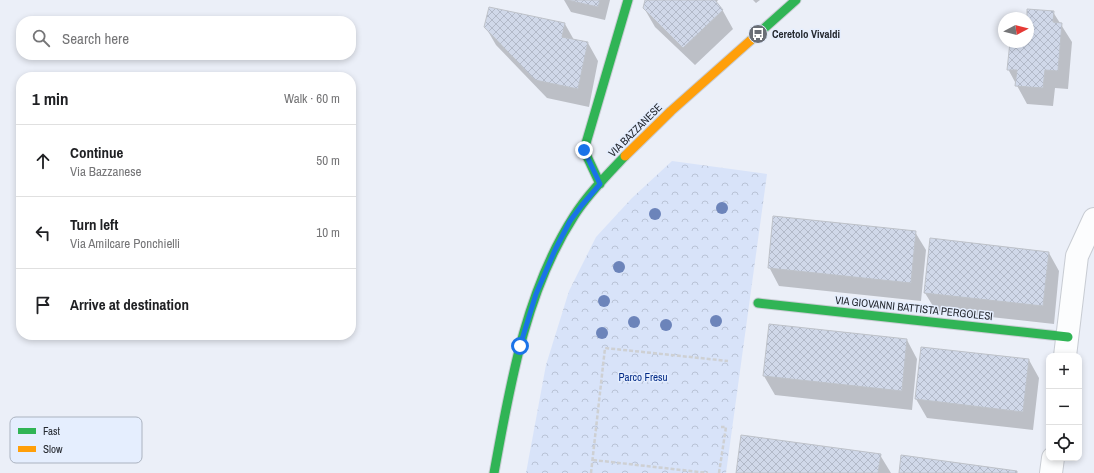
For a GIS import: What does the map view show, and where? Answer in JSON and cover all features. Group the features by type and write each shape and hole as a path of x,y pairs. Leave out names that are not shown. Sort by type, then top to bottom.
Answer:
{"main road":[{"path":"600,184 584,150 628,0"},
{"name":"VIA BAZZANESE","path":"494,473 506,405 520,346 536,294 555,250 570,221 622,159 663,118 796,0"},
{"name":"VIA GIOVANNI BATTISTA PERGOLESI","path":"758,304 1066,346"}],"street":[{"path":"1066,346 1077,256 1094,219"},
{"path":"1051,473 1053,461"}],"path":[{"path":"591,473 605,348 728,361"},
{"path":"719,473 726,427 721,427"},
{"path":"592,460 708,473"}],"green space":[{"name":"Parco Fresu","path":"672,161 767,174 726,473 526,473 546,365 569,291 596,237 632,198"}],"building":[{"path":"567,0 600,0 598,7"},
{"path":"645,0 715,0 723,10 683,48 643,8"},
{"path":"489,7 565,23 562,37 588,42 578,89 535,80 484,27"},
{"path":"1027,9 1054,11 1053,22 1062,23 1058,71 1045,70 1043,88 1015,86 1017,70 1007,70 1009,48 1034,48 1034,12 1027,12"},
{"path":"773,216 916,231 911,283 768,268"},
{"path":"930,238 1049,252 1043,306 924,293"},
{"path":"769,324 907,339 902,391 763,376"},
{"path":"921,347 1029,359 1023,412 915,399"},
{"path":"741,435 881,454 878,473 736,473"},
{"path":"901,455 1017,471 1017,473 899,473"}],"traffic: fast":[{"path":"600,184 584,150 628,0"},
{"path":"751,40 796,0"},
{"path":"494,473 513,373 531,308 543,276 557,245 579,208 625,156"},
{"path":"758,303 1068,337"}],"traffic: slow":[{"path":"625,156 671,111 751,40"}],"place":[{"name":"Ceretolo Vivaldi","path":"758,34"}],"route":[{"path":"520,346 536,294 555,250 570,221 600,184 584,150"}]}
